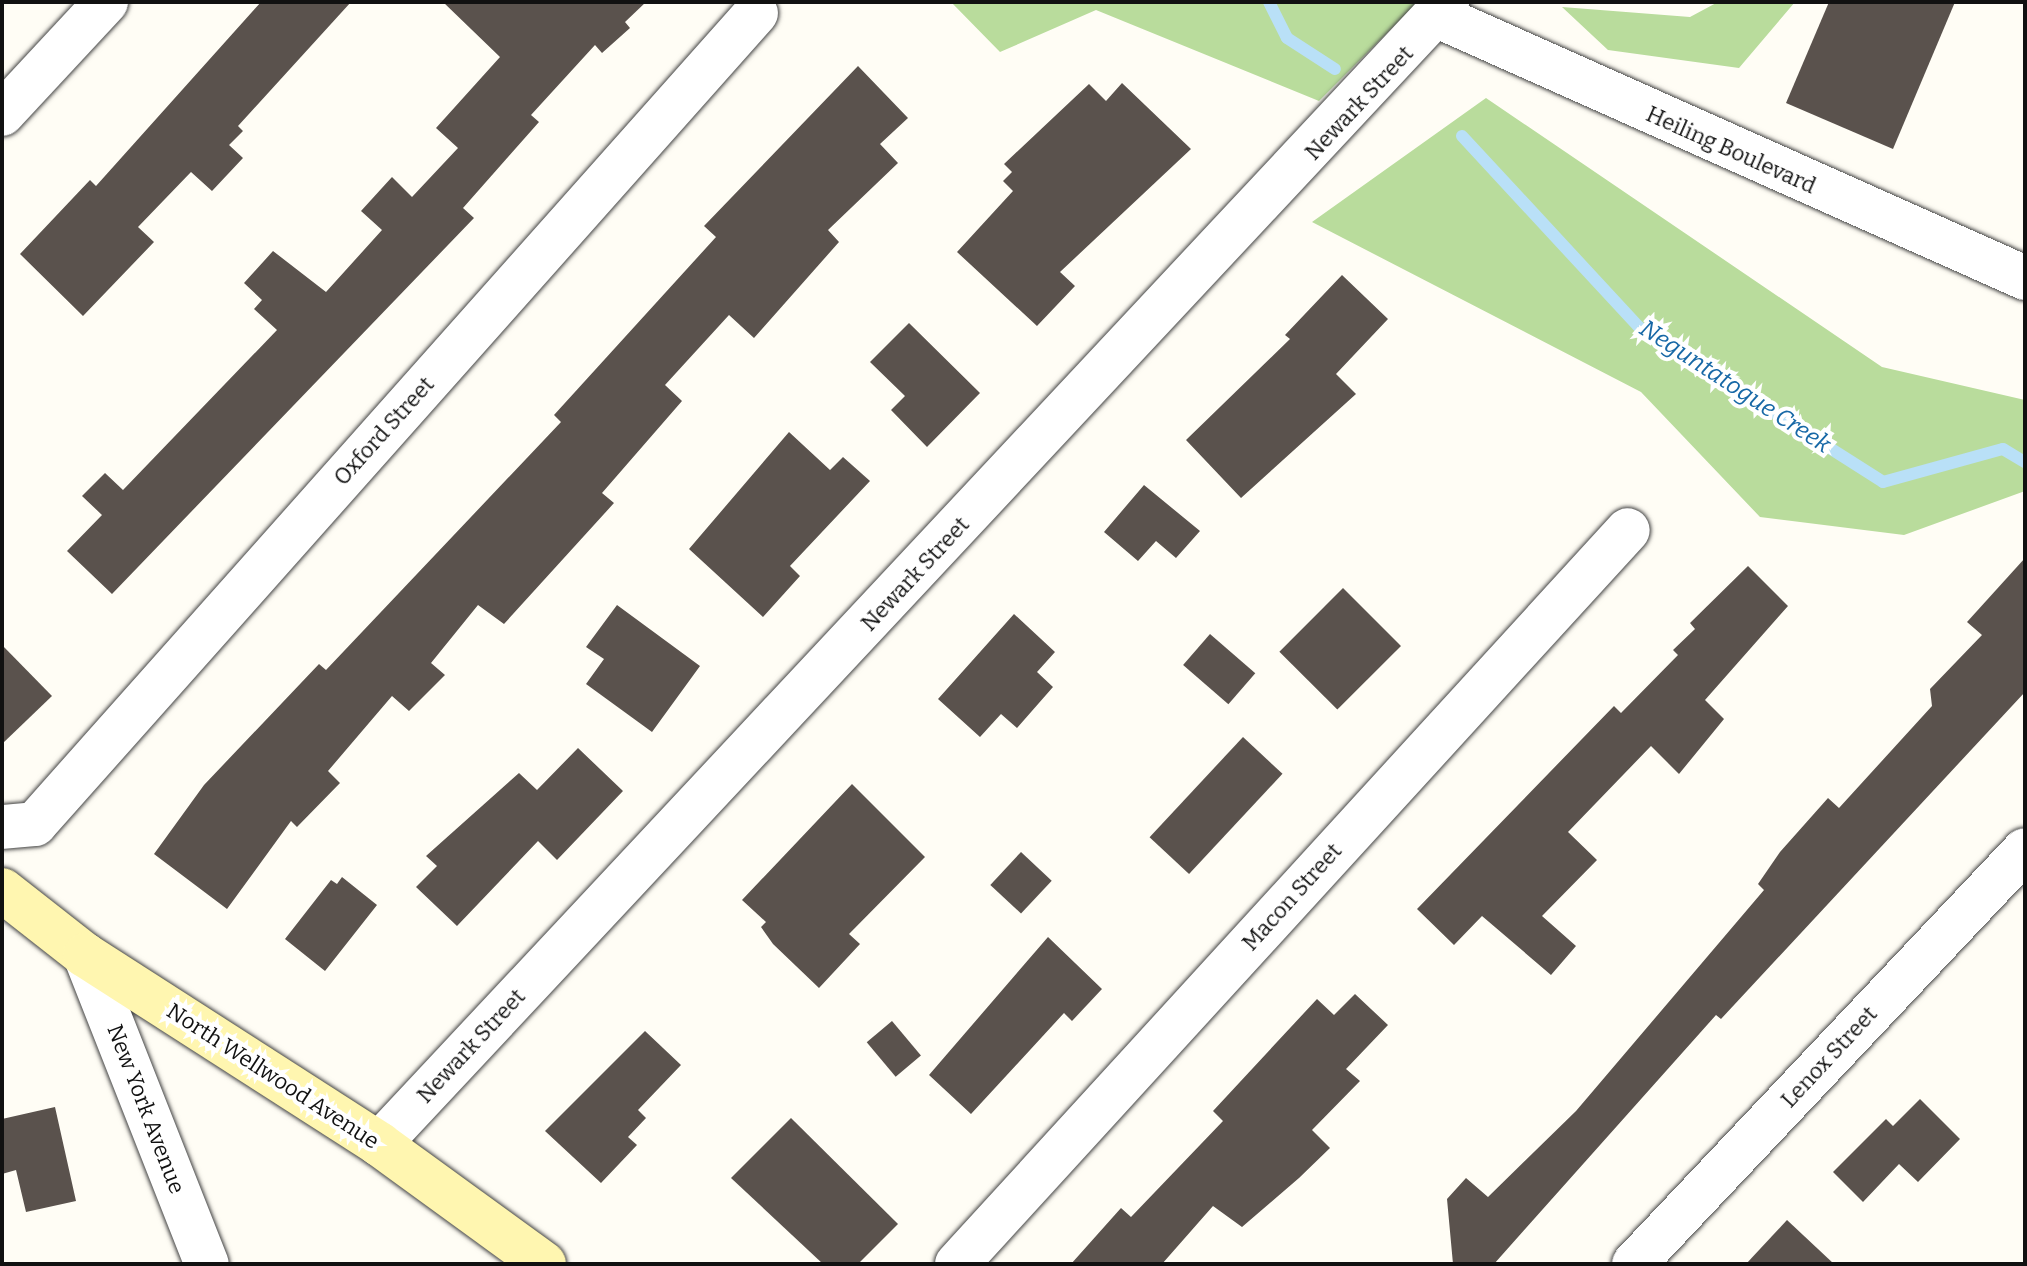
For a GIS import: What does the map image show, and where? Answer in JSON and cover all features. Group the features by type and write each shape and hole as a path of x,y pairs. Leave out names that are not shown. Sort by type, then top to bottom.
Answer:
{"main road":[{"name":"North Wellwood Avenue","path":"2,890 85,955 379,1144 544,1264"}],"street":[{"path":"2,114 106,2"},
{"name":"Heiling Boulevard","path":"1443,10 2025,278"},
{"name":"Newark Street","path":"379,1144 1443,10"},
{"name":"Oxford Street","path":"2,827 35,824 756,13"},
{"name":"Macon Street","path":"957,1264 1628,530"},
{"name":"Lenox Street","path":"1634,1264 2025,850"},
{"name":"New York Avenue","path":"85,955 207,1264"}],"green space":[{"path":"951,2 1418,2 1319,101 1096,10 1000,52"},
{"path":"1718,2 1795,2 1739,68 1608,50 1562,7 1690,17"},
{"path":"1486,98 1882,367 2025,400 2025,491 1904,535 1760,517 1641,392 1312,222"}],"building":[{"path":"261,2 351,2 238,126 243,131 229,145 243,158 212,191 191,172 138,227 154,242 83,316 20,254 90,180 96,186"},
{"path":"443,2 646,2 625,22 630,28 602,53 595,45 531,115 539,122 463,208 474,218 112,594 67,551 102,515 82,496 105,473 123,490 277,330 254,309 262,300 244,283 273,251 326,292 382,230 361,211 392,177 412,197 458,148 436,128 500,57"},
{"path":"1829,2 1955,2 1893,149 1786,103"},
{"path":"858,66 908,118 880,144 898,163 828,230 839,242 754,338 729,315 665,385 682,401 602,493 614,503 504,624 478,605 431,663 445,675 409,711 392,696 328,771 340,783 297,827 291,821 227,909 154,854 204,785 319,664 326,670 561,422 554,415 716,237 704,226"},
{"path":"1122,83 1191,149 1060,272 1075,286 1037,326 957,252 1013,191 1003,181 1012,172 1004,164 1089,84 1106,101"},
{"path":"1342,275 1388,319 1336,374 1356,394 1241,498 1186,440 1290,339 1285,335"},
{"path":"909,323 980,393 927,447 891,410 905,396 870,362"},
{"path":"789,432 830,470 843,457 870,481 790,566 800,576 763,617 689,549"},
{"path":"1144,485 1200,531 1176,558 1156,541 1138,561 1104,532"},
{"path":"2025,558 2025,692 1721,1019 1716,1015 1494,1264 1453,1264 1447,1199 1466,1178 1488,1197 1576,1111 1764,890 1758,884 1780,852 1828,798 1839,808 1932,706 1930,689 1982,635 1967,622"},
{"path":"1748,566 1788,606 1705,700 1724,719 1679,774 1651,746 1568,832 1597,860 1542,916 1576,946 1551,975 1482,916 1454,945 1417,909 1614,706 1621,713 1678,655 1673,650 1695,629 1690,623"},
{"path":"1343,588 1401,646 1337,710 1279,652"},
{"path":"617,605 700,666 652,732 586,684 604,659 586,647"},
{"path":"1014,614 1055,652 1037,672 1053,687 1017,728 1001,714 980,737 938,699"},
{"path":"1210,634 1255,673 1228,704 1183,665"},
{"path":"2,645 52,696 2,744"},
{"path":"1243,737 1282,774 1189,874 1150,837"},
{"path":"578,748 623,791 557,860 538,841 457,926 416,887 437,866 426,856 519,773 537,790"},
{"path":"852,784 925,857 849,934 860,944 819,988 773,944 761,927 766,922 742,900"},
{"path":"1021,852 1052,881 1021,914 990,885"},
{"path":"342,877 377,905 325,971 285,939 331,880 337,884"},
{"path":"1048,937 1102,989 1072,1021 1064,1013 971,1114 929,1075"},
{"path":"1355,994 1388,1025 1346,1069 1360,1081 1312,1130 1330,1148 1299,1178 1242,1227 1213,1206 1162,1264 1071,1264 1121,1208 1131,1217 1223,1121 1213,1111 1317,999 1334,1015"},
{"path":"892,1021 921,1055 896,1077 867,1042"},
{"path":"645,1031 681,1065 638,1110 646,1118 628,1137 637,1145 601,1183 545,1131"},
{"path":"1920,1099 1960,1139 1918,1182 1899,1164 1863,1202 1833,1172 1886,1119 1893,1126"},
{"path":"55,1107 76,1201 26,1212 16,1170 2,1174 2,1119"},
{"path":"791,1118 898,1224 858,1264 823,1264 731,1178"},
{"path":"1787,1220 1834,1264 1746,1264"}],"waterway":[{"name":"Neguntatogue Creek","path":"1269,2 1287,38 1335,69"},
{"name":"Neguntatogue Creek","path":"1462,136 1639,327 1883,482 2003,449 2025,462"}]}
